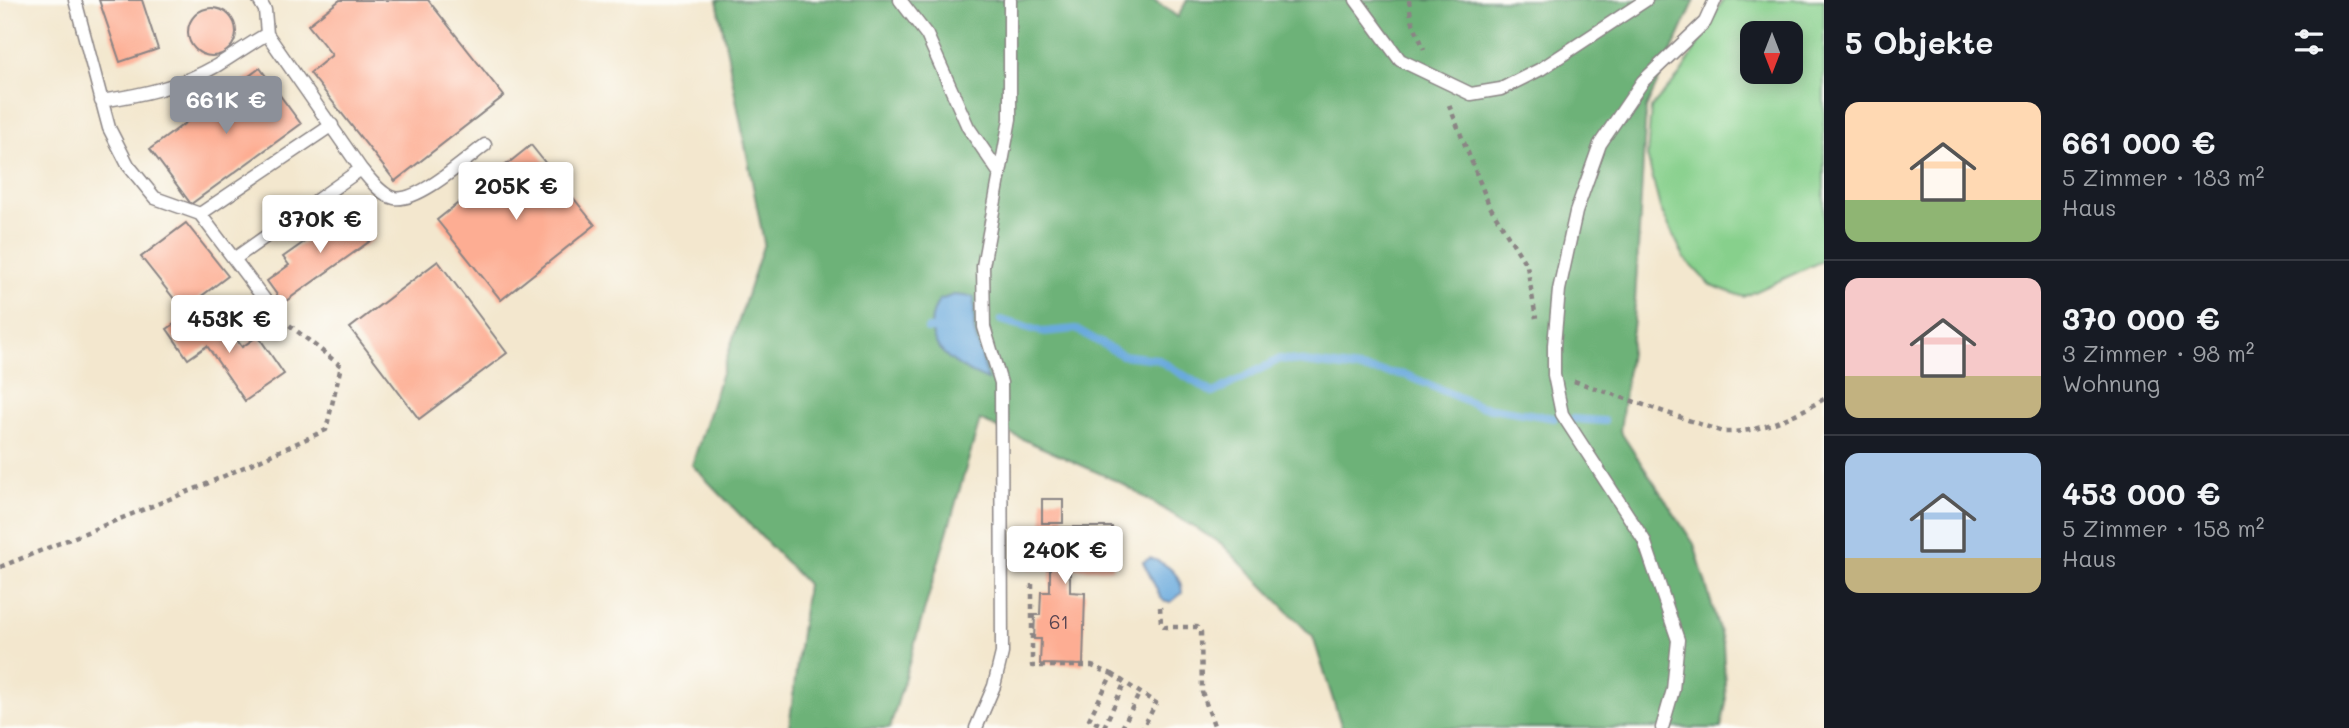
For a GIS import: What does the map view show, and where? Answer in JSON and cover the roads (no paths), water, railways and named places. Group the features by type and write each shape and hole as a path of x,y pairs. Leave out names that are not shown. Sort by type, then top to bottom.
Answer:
{"lane":[{"path":"75,0 109,128 128,165 155,198 200,214 274,312"},
{"path":"259,0 265,10 267,34 361,169 385,193 394,198 423,190 485,145"},
{"path":"900,0 927,35 968,127 998,171"},
{"path":"976,728 994,686 1002,653 1001,383 984,327 983,278 998,171 1010,119 1010,0"},
{"path":"1356,0 1400,60 1471,94 1501,89 1541,69 1646,0"},
{"path":"1662,728 1673,690 1678,640 1644,540 1562,414 1554,375 1553,345 1559,290 1576,212 1600,144 1643,81 1705,22 1715,0"},
{"path":"101,101 153,92 187,80 216,66 267,34"},
{"path":"200,214 332,125"},
{"path":"234,259 361,169"}],"water":[{"path":"954,295 974,297 974,330 988,380 951,360 935,341 931,329 939,300"},
{"path":"1150,558 1167,566 1179,580 1182,593 1171,602 1165,602 1161,598 1143,562"}],"waterway":[{"path":"1001,320 1043,332 1076,329 1122,355 1157,359 1213,393 1280,359 1406,375 1479,406 1554,418"},
{"path":"928,329 934,329"},
{"path":"1573,419 1604,421"}]}
